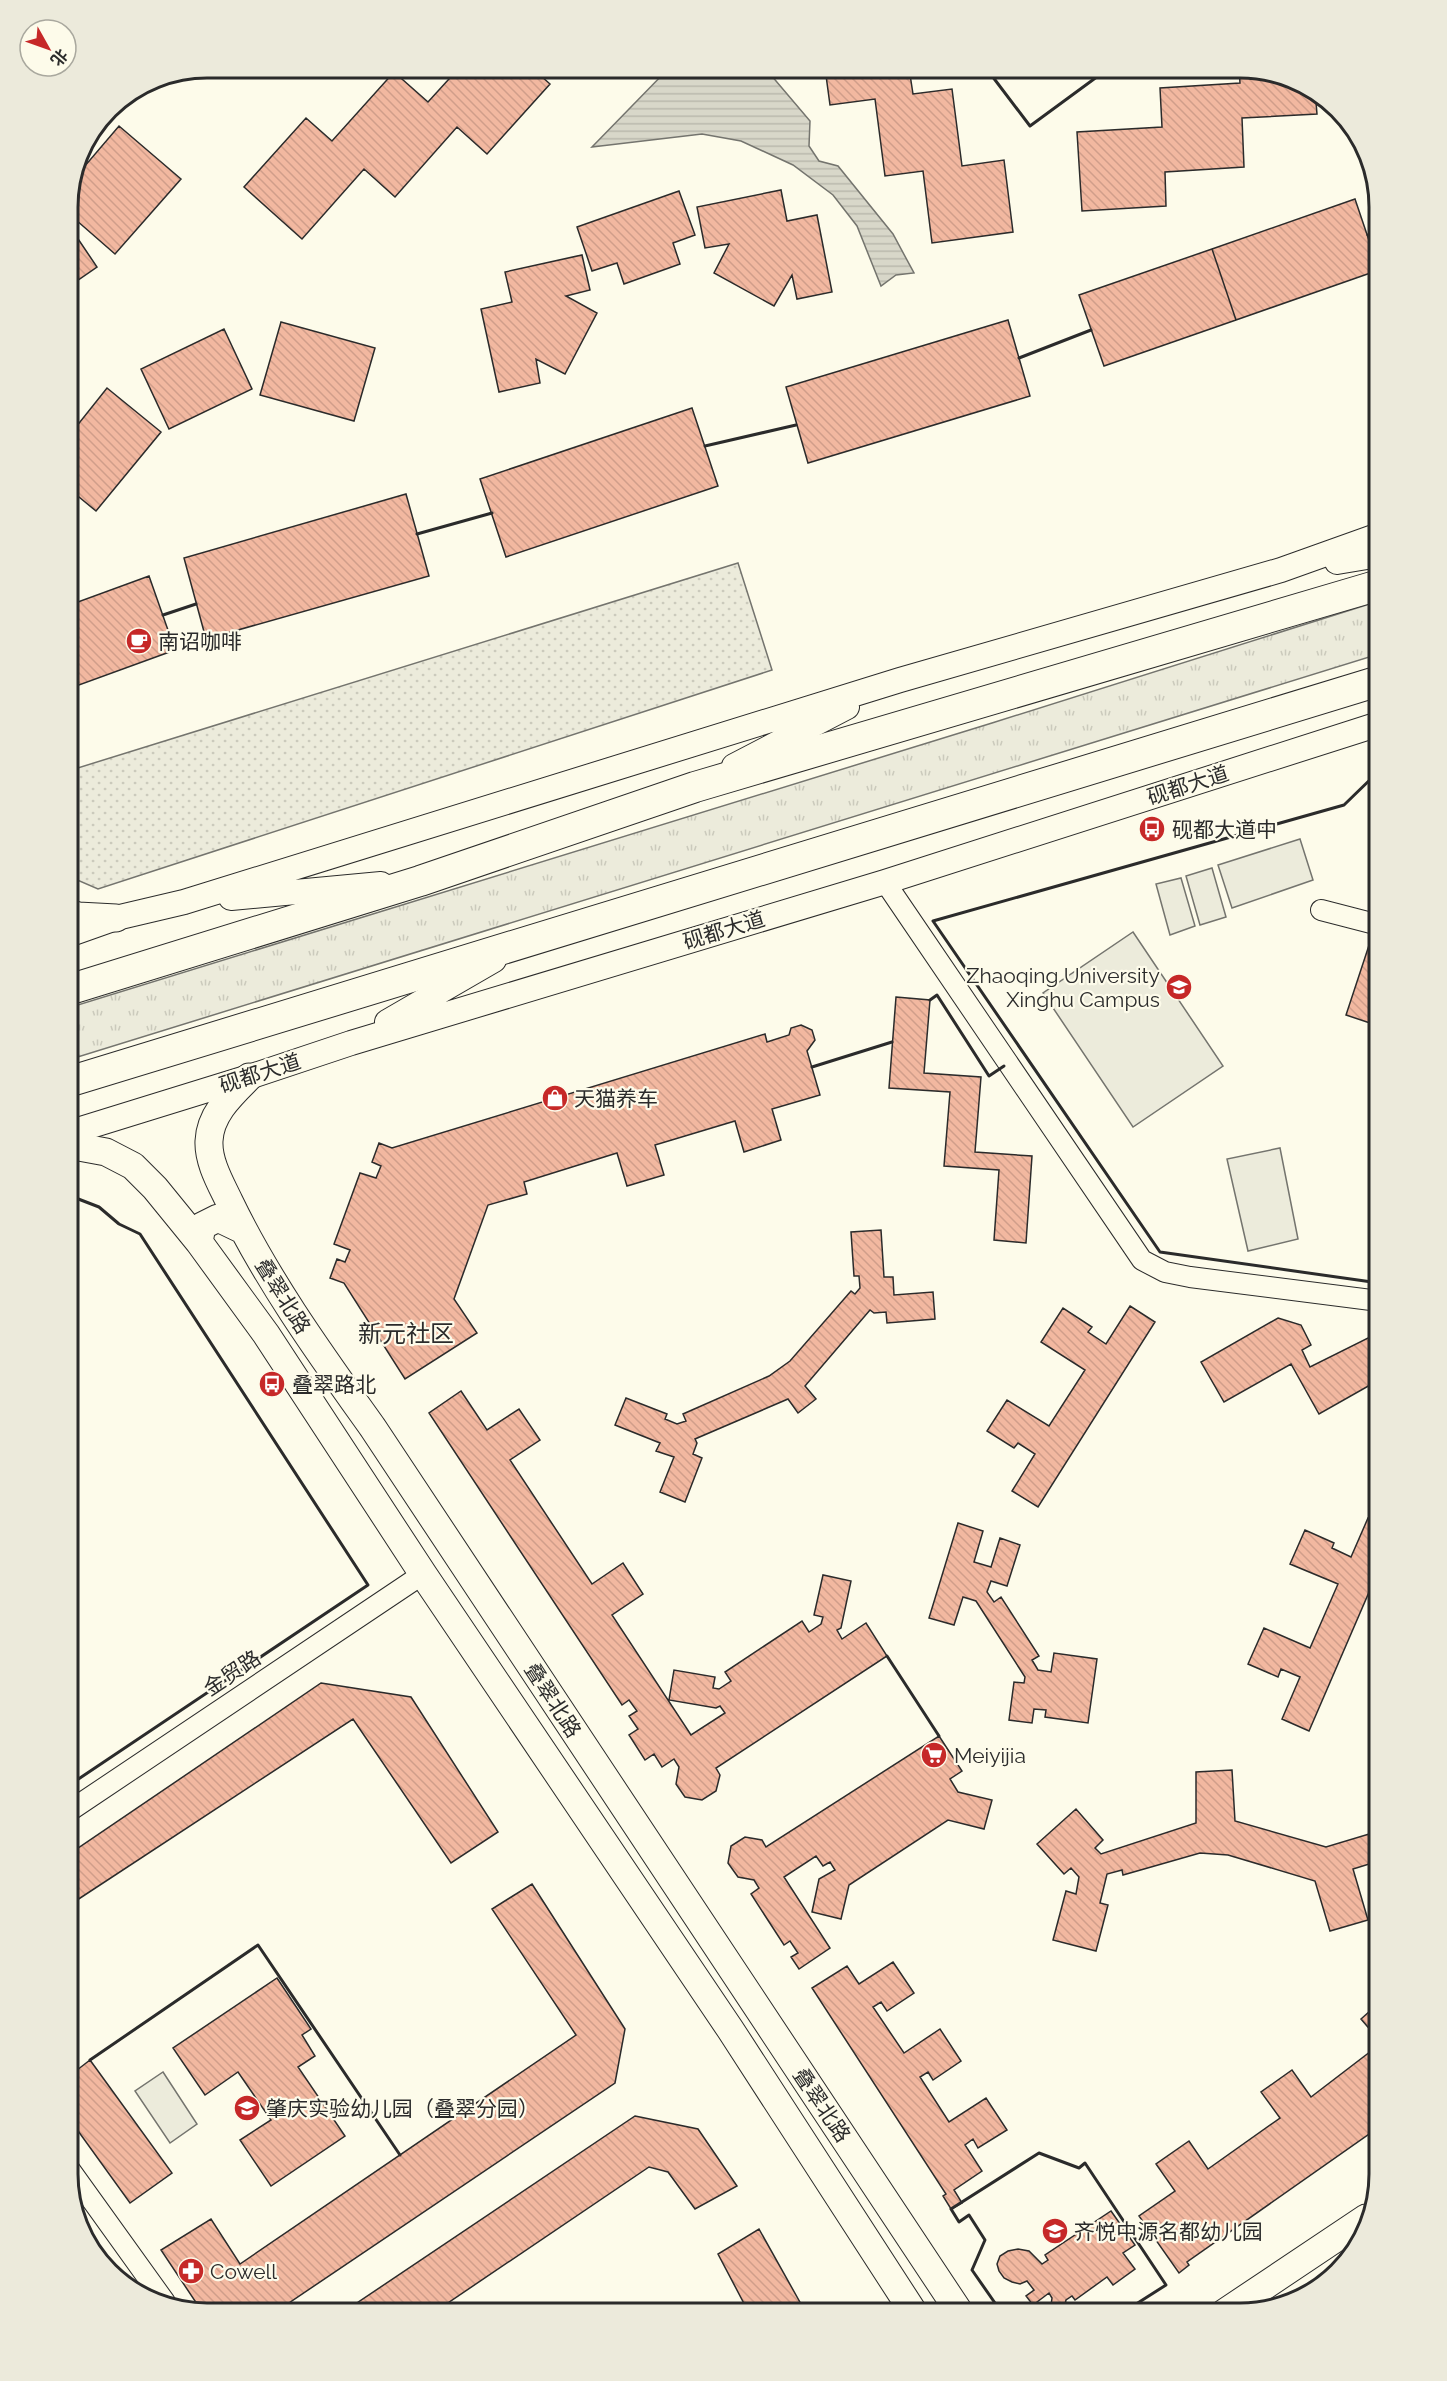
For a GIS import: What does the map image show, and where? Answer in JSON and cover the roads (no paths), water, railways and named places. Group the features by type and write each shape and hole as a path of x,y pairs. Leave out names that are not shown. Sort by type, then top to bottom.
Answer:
{"main road":[{"path":"78,987 420,881 695,787 1369,588"},
{"name":"砚都大道","path":"78,1079 1369,684"},
{"path":"78,916 116,918"},
{"name":"叠翠北路","path":"249,1077 225,1101 216,1116 209,1141 211,1159 219,1180 243,1230 297,1321 373,1428 953,2303"},
{"name":"叠翠北路","path":"78,1147 106,1152 133,1166 155,1188 199,1242 266,1334 423,1574 730,2029 907,2303"},
{"path":"199,1242 202,1226 218,1218 243,1230"},
{"path":"1239,2303 1359,2223"},
{"path":"925,2303 944,2289 962,2303"}],"street":[{"path":"78,932 116,918 184,902 900,680 1281,570 1369,539"},
{"path":"1281,570 1369,557"},
{"path":"695,787 900,680"},
{"name":"砚都大道","path":"78,1130 351,1043 885,882 1369,727"},
{"path":"184,902 420,881"},
{"path":"885,882 1142,1260 1165,1272 1191,1277 1369,1300"},
{"path":"1321,910 1369,922"},
{"path":"351,1043 522,943"},
{"name":"金贸路","path":"78,1805 423,1574"},
{"path":"78,2182 159,2293"}],"place":[{"name":"南诏咖啡","path":"139,641"},
{"name":"砚都大道中","path":"1152,829"},
{"name":"Zhaoqing University Xinghu Campus","path":"1179,987"},
{"name":"天猫养车","path":"555,1098"},
{"name":"叠翠路北","path":"272,1384"},
{"name":"Meiyijia","path":"934,1755"},
{"name":"肇庆实验幼儿园（叠翠分园）","path":"247,2108"},
{"name":"齐悦中源名都幼儿园","path":"1055,2231"},
{"name":"Cowell","path":"191,2271"}],"district":[{"name":"新元社区","path":"406,1333"}]}
